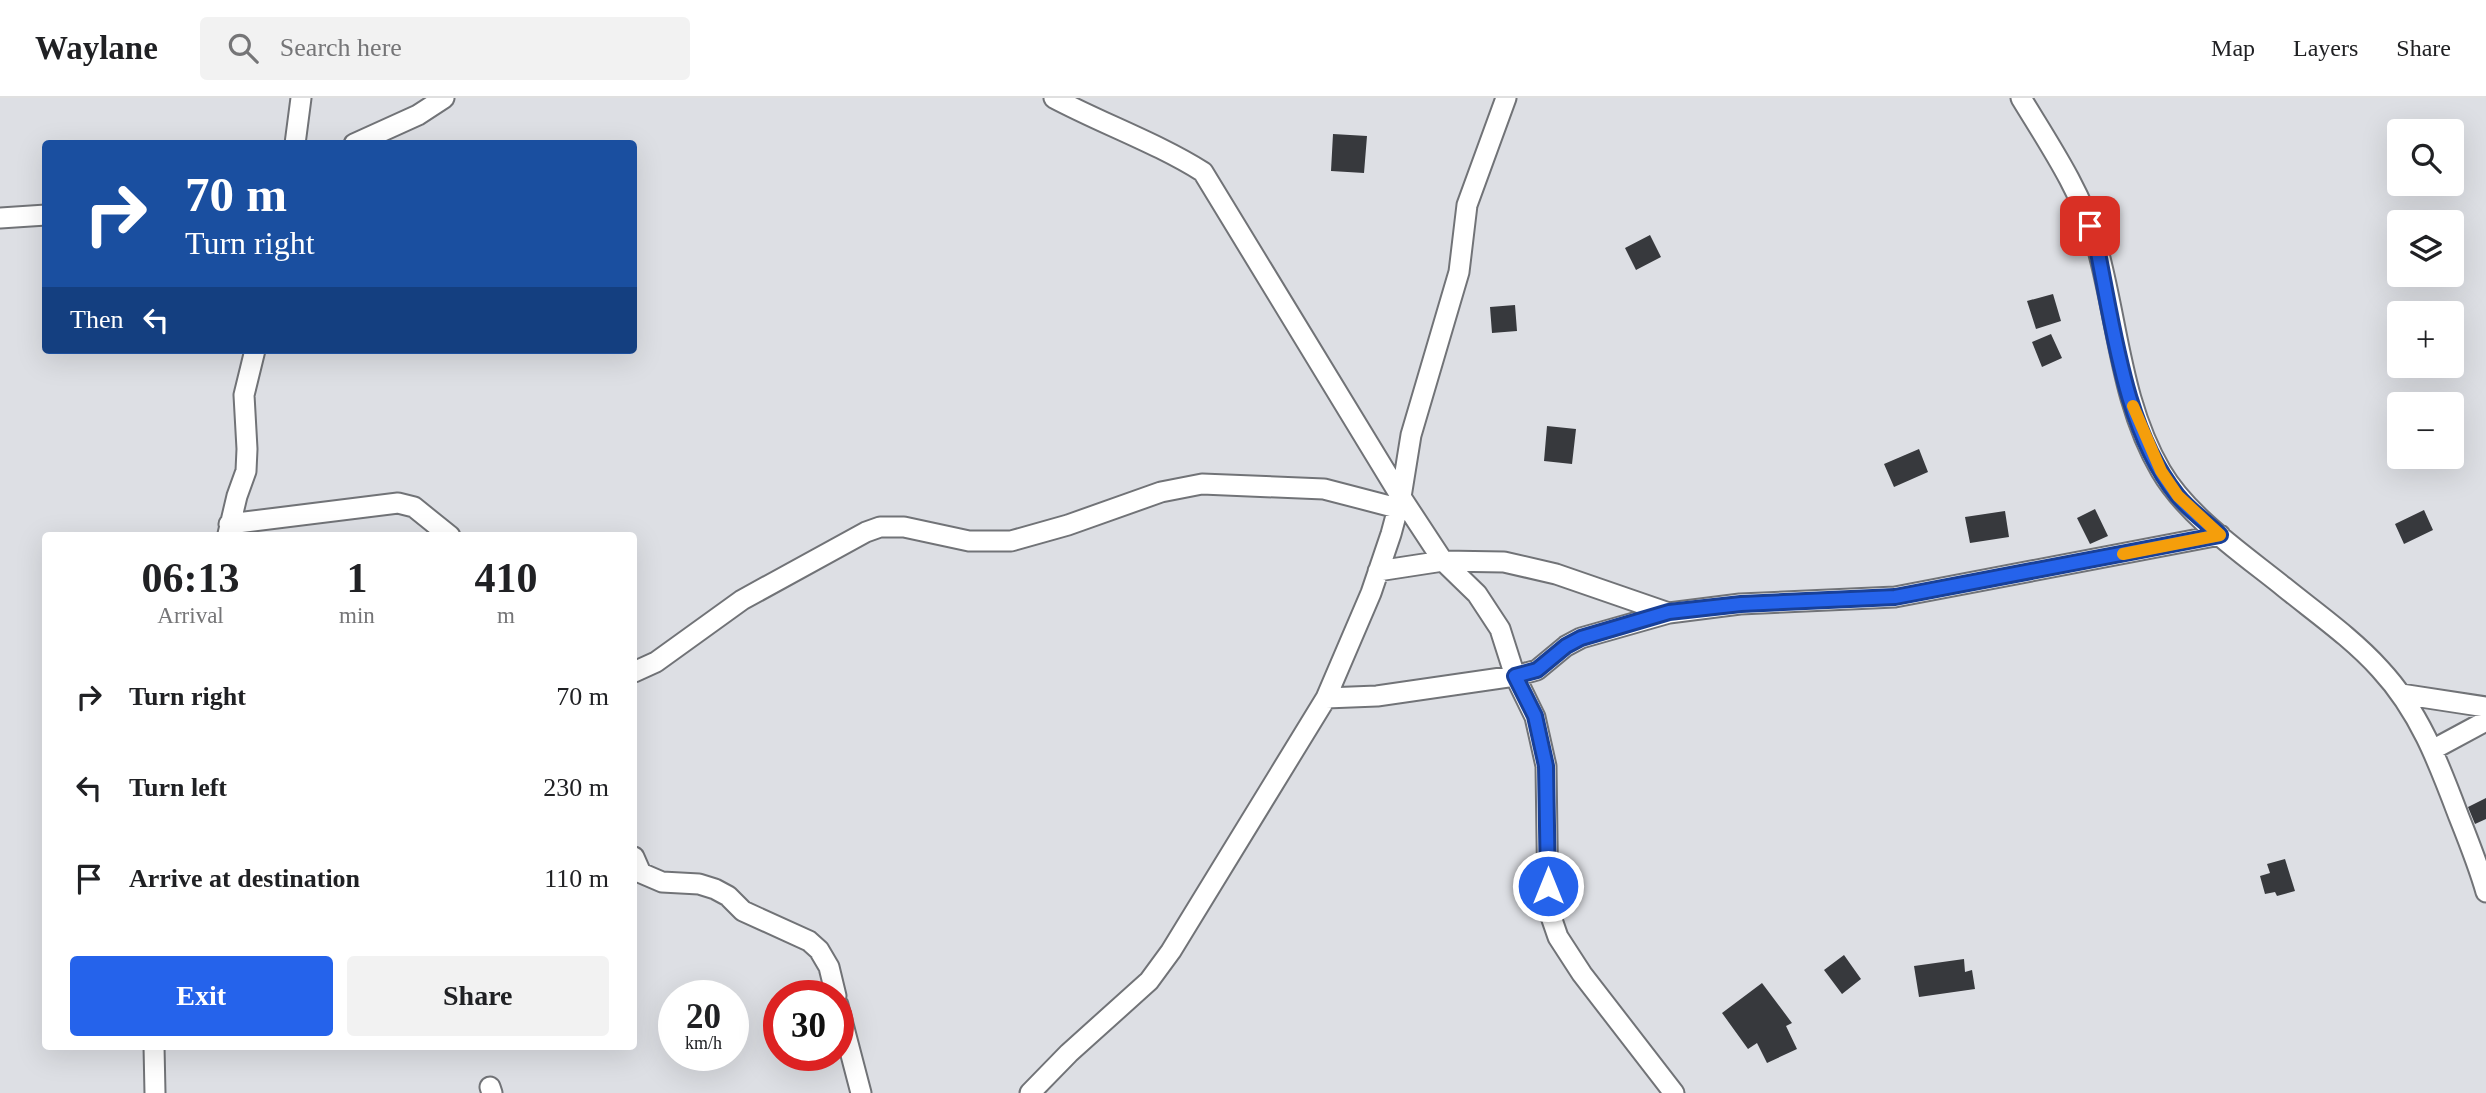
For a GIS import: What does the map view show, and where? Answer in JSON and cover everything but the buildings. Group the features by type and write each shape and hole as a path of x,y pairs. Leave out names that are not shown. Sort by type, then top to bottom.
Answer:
{"street":[{"path":"296,140 301,98"},
{"path":"363,140 418,115 444,98"},
{"path":"1054,98 1093,119 1181,158 1203,172 1399,503 1443,561 1477,594 1500,629 1515,676 1535,716 1546,766 1548,908 1558,937 1582,974 1674,1093"},
{"path":"1030,1093 1069,1053 1149,981 1171,951 1326,698 1391,534 1411,435 1459,272 1466,205 1506,98"},
{"path":"2021,98 2060,163 2096,243 2128,393 2161,471 2178,496 2220,535 2348,640 2380,669 2401,695 2434,749 2486,892"},
{"path":"0,218 42,215"},
{"path":"254,354 244,395 246,471 228,530 398,503 414,507 445,532"},
{"path":"637,671 656,662 742,600 866,532 880,527 904,527 969,541 1011,541 1076,523 1161,492 1185,486 1211,484 1324,489 1399,503"},
{"path":"1326,698 1377,696 1515,676 1537,670 1566,646 1581,638 1669,612 1741,604 1895,597 2220,535"},
{"path":"1378,571 1443,561 1504,562 1530,566 1669,612"},
{"path":"2401,695 2486,707"},
{"path":"2434,749 2486,721"},
{"path":"637,864 641,873 662,882 699,884 715,889 728,896 743,911 809,941 819,950 829,967 832,980"},
{"path":"154,1050 155,1093"},
{"path":"854,1066 861,1093"}],"slow traffic":[{"path":"2123,554 2220,535 2178,496 2161,471 2133,406"}],"route":[{"path":"1548,886 1546,766 1535,716 1515,676 1537,670 1566,646 1581,638 1669,612 1741,604 1895,597 2220,535 2178,496 2161,471 2144,435 2128,393 2090,226"}]}
